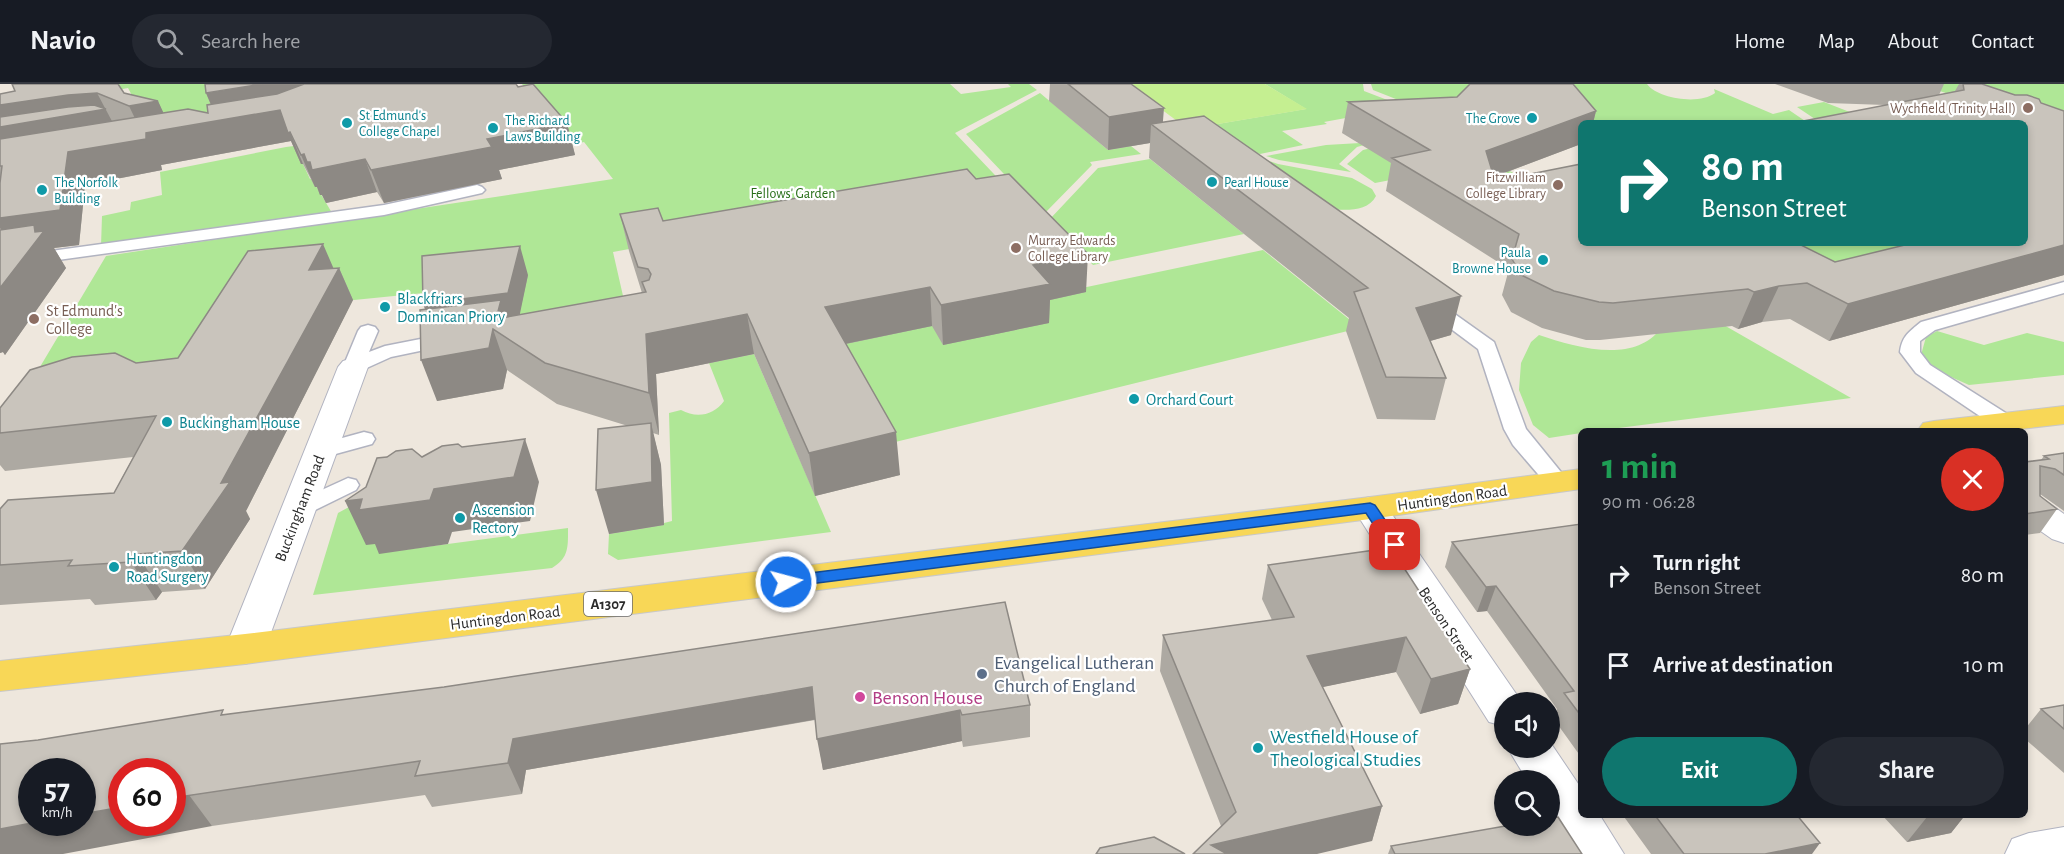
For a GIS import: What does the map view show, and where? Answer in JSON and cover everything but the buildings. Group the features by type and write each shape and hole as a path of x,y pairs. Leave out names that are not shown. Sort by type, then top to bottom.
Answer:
{"main road":[{"path":"1952,428 2064,415"},
{"name":"Huntingdon Road","path":"0,676 245,650 1370,508 1569,480"}],"street":[{"name":"Buckingham Road","path":"245,650 353,367"},
{"path":"2028,505 2064,531"},
{"name":"Benson Street","path":"1370,508 1494,695"},
{"path":"1536,758 1600,854"},
{"path":"2029,854 2064,848"}],"lane":[{"path":"0,264 362,205 477,190"},
{"path":"2004,422 1923,369 1910,352 1911,339 1928,327 2064,287"},
{"path":"1412,292 1487,346 1515,429 1521,440 1569,480"},
{"path":"353,367 368,331"},
{"path":"353,367 385,352 464,337"},
{"path":"321,451 364,439"},
{"path":"299,509 348,485"}],"green space":[{"path":"95,84 319,84 216,119 201,130 174,134 136,103 128,88 101,93"},
{"name":"Fellows' Garden","path":"522,84 950,84 961,94 1011,87 1008,84 1029,84 1037,90 955,133 1012,193 764,224 613,252 626,309 460,329 424,293 324,303 286,351 31,382 106,256 613,179 584,142 557,148"},
{"path":"1127,84 1265,84 1307,109 1188,129"},
{"path":"1265,84 1363,84 1364,91 1403,106 1470,149 1564,201 1578,236 1578,246 1586,246 1851,398 1618,428 1578,428 1578,433 1549,438 1533,425 1519,390 1521,363 1531,342 1539,335 1586,348 1620,350 1636,346 1649,339 1661,328 1427,173 1375,183 1347,164 1363,150 1404,140 1362,115 1324,122 1327,124 1282,131 1303,145 1260,154 1188,129 1306,109"},
{"path":"1371,84 1647,84 1660,93 1680,99 1708,97 1715,93 1714,89 1773,114 1789,110 1804,120 1593,120 1588,114 1411,105 1373,90"},
{"name":"Wychfield (Trinity Hall)","path":"1919,84 2064,84 2064,133"},
{"path":"1040,93 1108,150 1131,146 1141,154 1090,162 1092,165 1043,215 966,134"},
{"path":"1824,102 1870,120 1816,120 1797,107"},
{"path":"333,141 303,164 332,213 101,246 102,216 130,210 131,202 162,195 160,172 286,147"},
{"path":"1211,141 1278,164 1352,178 1372,189 1376,196 1361,208 1327,209"},
{"path":"1360,143 1364,145 1357,147 1339,164 1351,172 1266,156 1326,145"},
{"path":"1150,159 1244,234 1093,265 1049,220 1098,168"},
{"path":"1786,246 1898,246 1923,258 1864,277"},
{"path":"1263,250 1360,328 883,445 826,339 1033,304 1082,288"},
{"path":"1937,331 1984,345 2027,333 2064,342 2064,375 1969,385 1933,369 1921,355 1926,337"},
{"path":"754,354 831,532 618,560 608,554 609,534 663,525 672,521 669,413 681,410 699,415 715,410 724,401 709,363"},
{"path":"380,490 380,553 568,528 565,556 552,568 313,595 338,513"}],"place":[{"name":"Wychfield (Trinity Hall)","path":"2028,108"},
{"name":"The Grove","path":"1532,118"},
{"name":"St Edmund's College Chapel","path":"347,123"},
{"name":"The Richard Laws Building","path":"493,128"},
{"name":"Pearl House","path":"1212,182"},
{"name":"Fitzwilliam College Library","path":"1558,185"},
{"name":"The Norfolk Building","path":"42,190"},
{"name":"Murray Edwards College Library","path":"1016,248"},
{"name":"Paula Browne House","path":"1543,260"},
{"name":"Blackfriars Dominican Priory","path":"385,307"},
{"name":"St Edmund's College","path":"34,319"},
{"name":"Orchard Court","path":"1134,399"},
{"name":"Buckingham House","path":"167,422"},
{"name":"Ascension Rectory","path":"460,518"},
{"name":"Huntingdon Road Surgery","path":"114,567"},
{"name":"Evangelical Lutheran Church of England","path":"982,674"},
{"name":"Benson House","path":"860,697"},
{"name":"Westfield House of Theological Studies","path":"1258,748"}],"route":[{"path":"786,582 1370,508 1395,545"}]}
